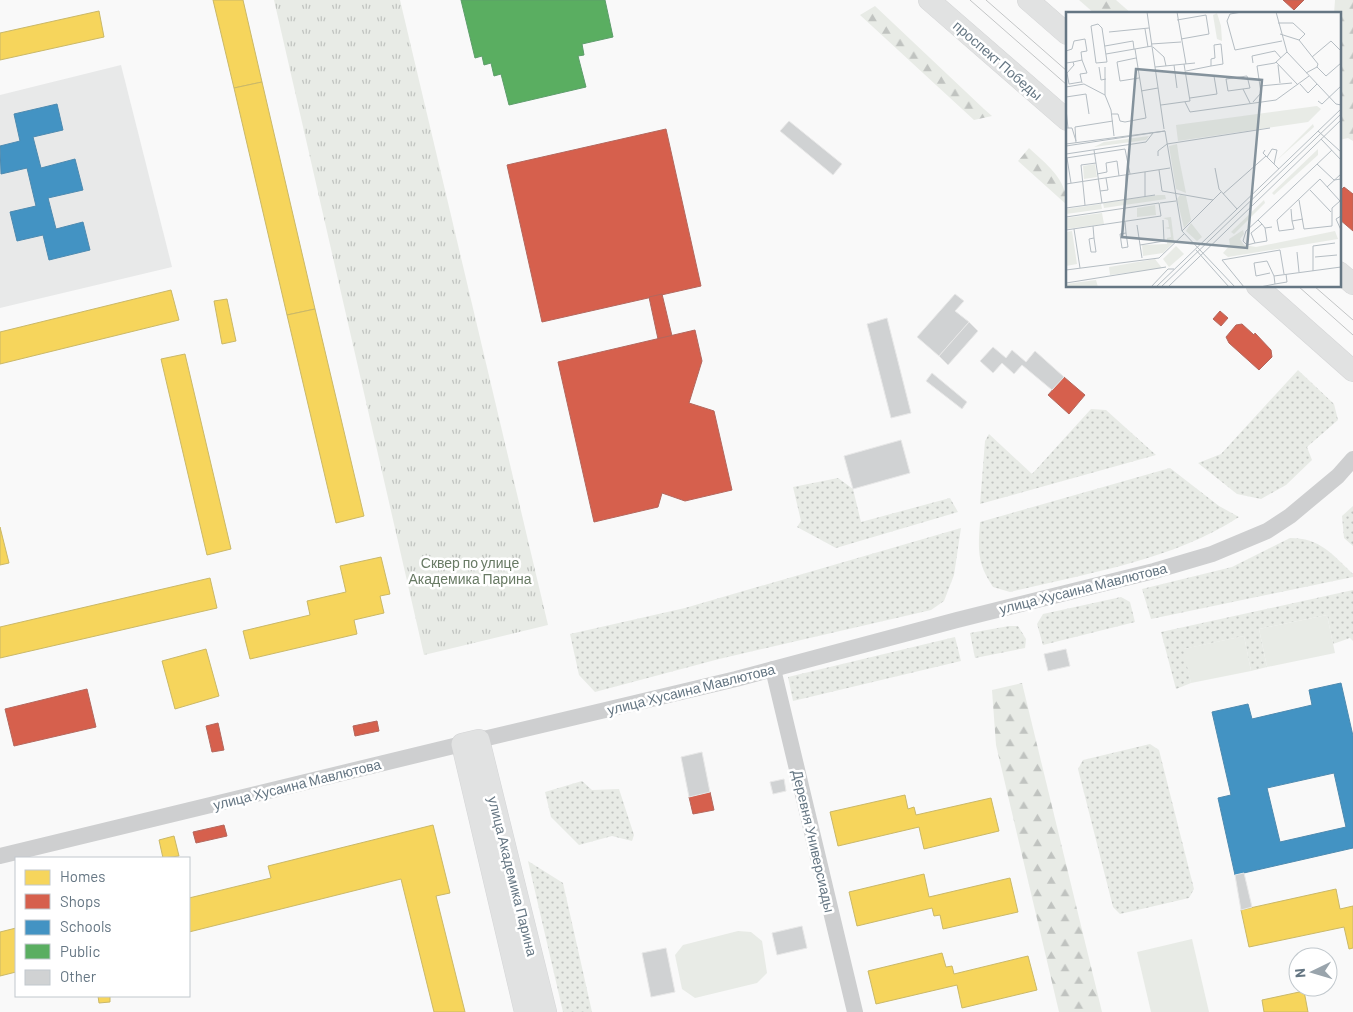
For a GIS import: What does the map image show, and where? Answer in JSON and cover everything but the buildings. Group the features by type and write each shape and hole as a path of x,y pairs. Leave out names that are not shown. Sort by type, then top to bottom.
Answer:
{"main road":[{"name":"проспект Победы","path":"929,0 1066,119"},
{"path":"1028,0 1066,33"},
{"path":"1340,273 1353,284"},
{"path":"1259,288 1353,370"},
{"name":"улица Академика Парина","path":"470,742 525,1012"},
{"name":"улица Академика Парина","path":"470,742 546,1012"}],"street":[{"name":"улица Хусаина Мавлютова","path":"0,856 773,669 965,618 1154,571 1212,554 1267,531 1290,516 1338,476 1353,459"},
{"name":"Деревня Универсиады","path":"773,669 855,1012"}],"shaded area":[{"path":"121,65 172,267 0,308 0,95"}],"green space":[{"name":"Сквер по улице Академика Парина","path":"274,0 400,0 548,625 424,655"},
{"path":"1079,0 1116,0 1130,12 1093,12"},
{"path":"1335,0 1353,0 1353,141 1348,138 1340,140 1340,12 1334,12"},
{"path":"875,6 992,116 974,120 860,15"},
{"path":"1029,148 1048,166 1059,180 1066,196 1066,204 1018,161"},
{"path":"1298,370 1334,404 1338,420 1307,447 1312,460 1286,485 1261,499 1237,494 1198,463 1221,454"},
{"path":"1091,409 1106,410 1156,455 980,504 985,441 989,434 1032,474"},
{"path":"1170,468 1219,506 1239,517 1185,545 1128,564 1010,592 993,587 981,564 980,522"},
{"path":"838,478 853,489 861,522 950,498 958,512 836,548 797,527 801,521 793,487"},
{"path":"1353,506 1353,546 1344,538 1342,516"},
{"path":"961,528 954,575 944,601 931,610 719,659 595,692 579,675 570,634 685,608"},
{"path":"1290,538 1310,541 1325,548 1353,574 1353,577 1151,619 1142,589 1232,567"},
{"path":"1353,590 1353,641 1350,638 1333,644 1327,615 1259,629 1267,667 1251,671 1244,636 1184,649 1191,683 1176,689 1161,632"},
{"path":"1121,597 1130,602 1135,622 1043,645 1037,624 1043,614"},
{"path":"1327,615 1335,653 1267,667 1259,629"},
{"path":"1018,626 1026,639 1025,648 975,658 970,633"},
{"path":"1244,636 1251,671 1191,683 1183,649"},
{"path":"955,637 961,661 793,701 788,677"},
{"path":"1022,683 1102,1012 1059,1012 996,745 992,690"},
{"path":"1150,744 1159,750 1194,889 1189,898 1120,914 1113,907 1078,769 1083,760"},
{"path":"582,781 592,790 619,789 634,835 632,841 612,836 579,845 551,817 545,792"},
{"path":"528,861 563,883 592,1012 563,1012"},
{"path":"738,931 751,932 762,941 767,973 757,983 695,998 682,989 675,955 683,945"},
{"path":"1192,939 1209,1012 1151,1012 1137,952"}],"tram line":[{"path":"970,0 1066,84"},
{"path":"986,0 1066,70"},
{"path":"1300,288 1353,335"},
{"path":"1316,288 1353,320"}]}
